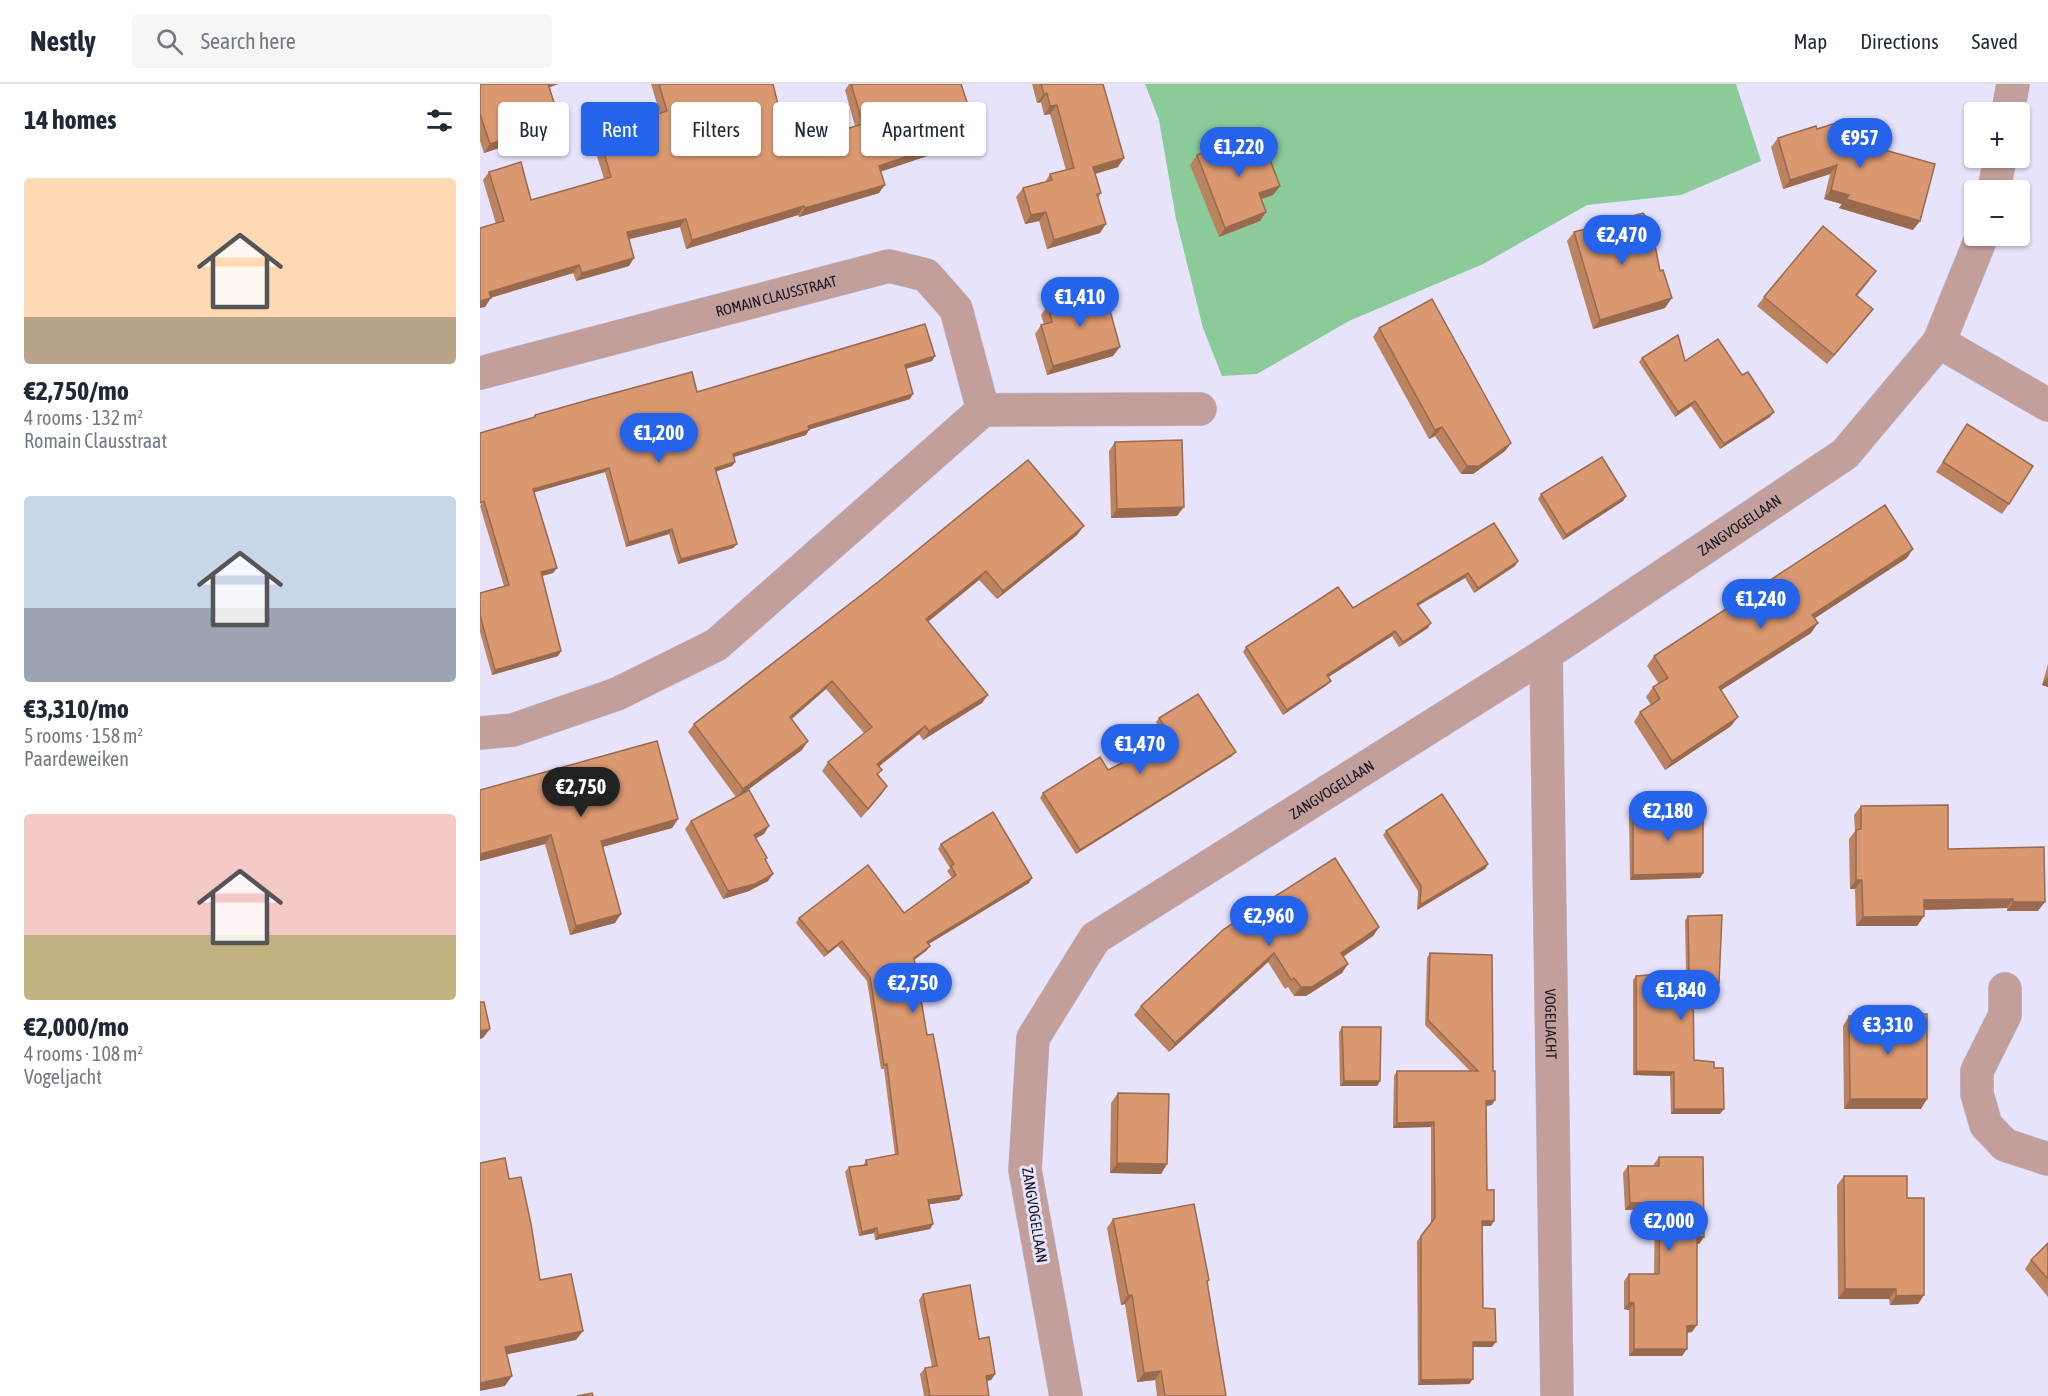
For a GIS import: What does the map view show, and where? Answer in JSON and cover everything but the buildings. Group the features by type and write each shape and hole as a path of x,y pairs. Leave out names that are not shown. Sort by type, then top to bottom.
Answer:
{"street":[{"path":"2010,102 2013,84"},
{"name":"ZANGVOGELLAAN","path":"1066,1396 1025,1170 1033,1038 1095,938 1546,654 1845,454 1939,342 1978,246"},
{"name":"ROMAIN CLAUSSTRAAT","path":"480,373 889,266 927,275 956,309 983,410"},
{"path":"1939,342 2048,405"},
{"path":"480,733 513,730 617,694 716,645 983,410 1200,409"},
{"name":"VOGELJACHT","path":"1546,654 1557,1396"},
{"path":"2005,989 2005,1015 1977,1071 1977,1094 1986,1125 2005,1145 2048,1159"}],"green space":[{"path":"1145,84 1736,84 1761,161 1681,195 1587,205 1483,264 1349,321 1257,374 1222,376 1203,328 1176,219 1159,120"}]}
